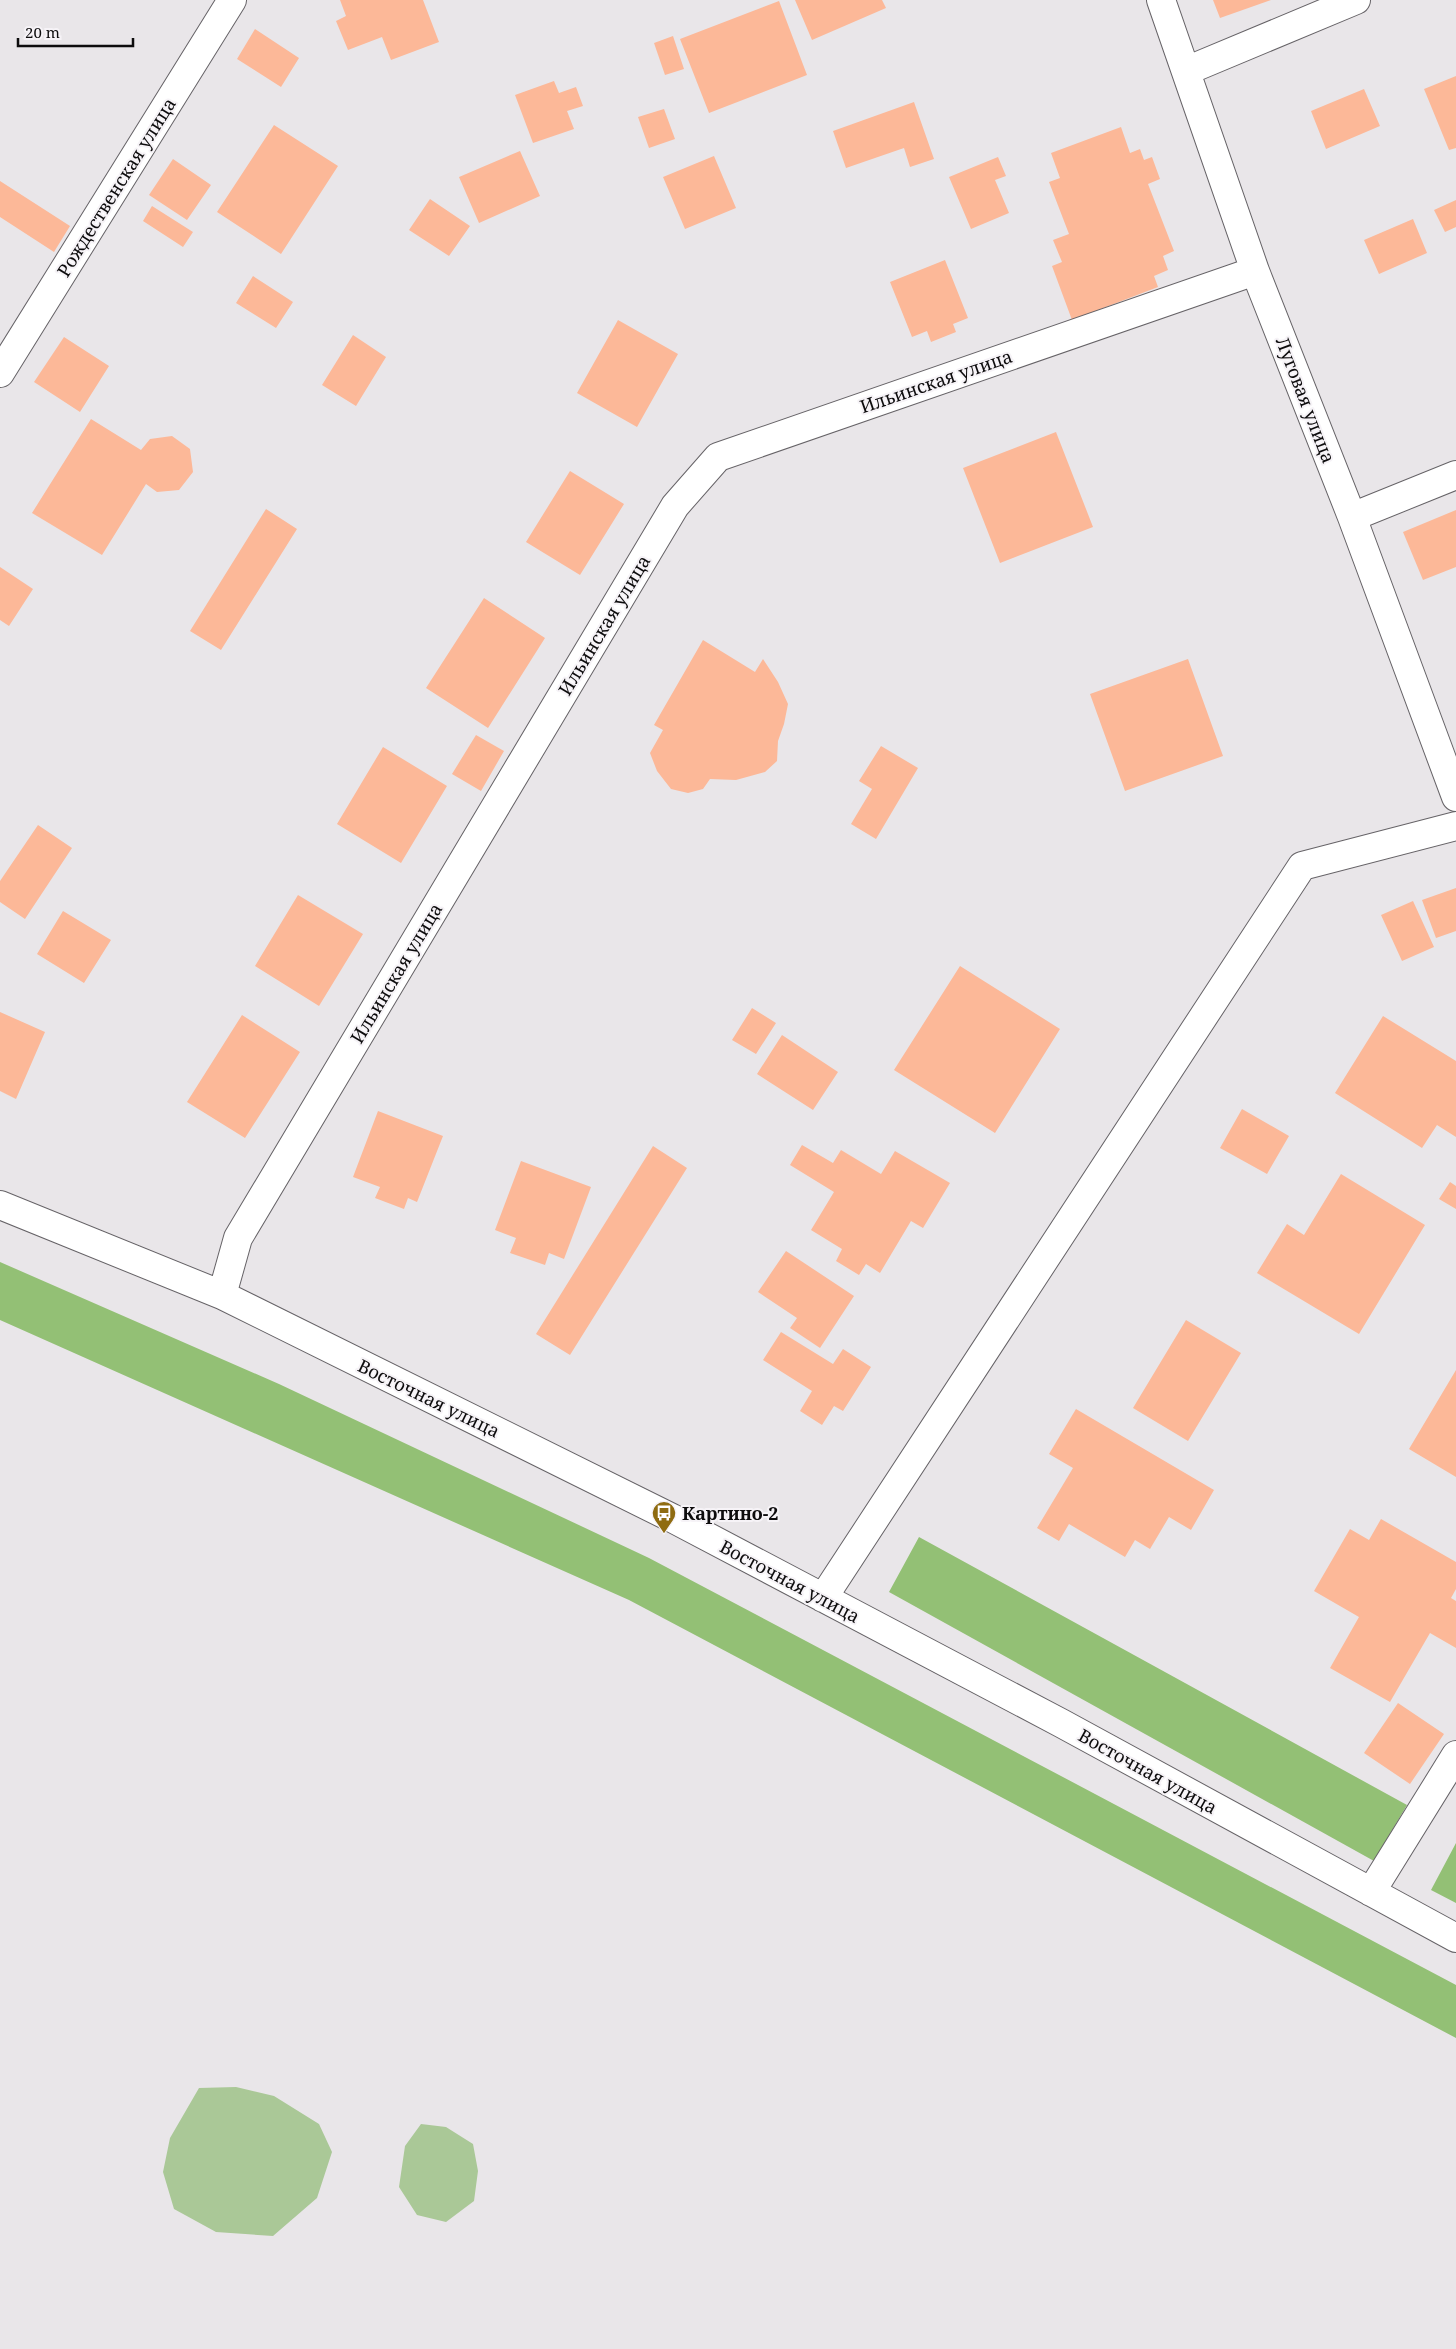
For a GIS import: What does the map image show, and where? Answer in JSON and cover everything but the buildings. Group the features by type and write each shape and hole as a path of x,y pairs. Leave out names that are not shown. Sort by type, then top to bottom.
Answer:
{"street":[{"name":"Рождественская улица","path":"0,373 232,0"},
{"name":"Луговая улица","path":"1161,0 1255,271 1352,517 1456,797"},
{"path":"1186,71 1356,0"},
{"name":"Ильинская улица","path":"222,1295 238,1238 676,506 718,456 1255,271"},
{"path":"1352,517 1456,475"},
{"path":"823,1598 1302,866 1456,826"},
{"name":"Восточная улица","path":"0,1205 222,1295 672,1518 1070,1728 1456,1938"},
{"path":"1371,1892 1456,1755"}],"green space":[{"path":"0,1262 279,1384 649,1558 1456,1985 1456,2038 629,1600 0,1320"},
{"path":"919,1537 1407,1805 1374,1861 889,1592"},
{"path":"1456,1843 1456,1903 1431,1890"},
{"path":"236,2087 274,2096 319,2124 332,2152 317,2198 273,2236 216,2232 174,2209 163,2172 170,2138 199,2088"},
{"path":"421,2124 446,2127 473,2144 478,2171 474,2201 446,2222 417,2215 399,2187 405,2146"}],"place":[{"name":"Картино-2","path":"664,1534"}]}
